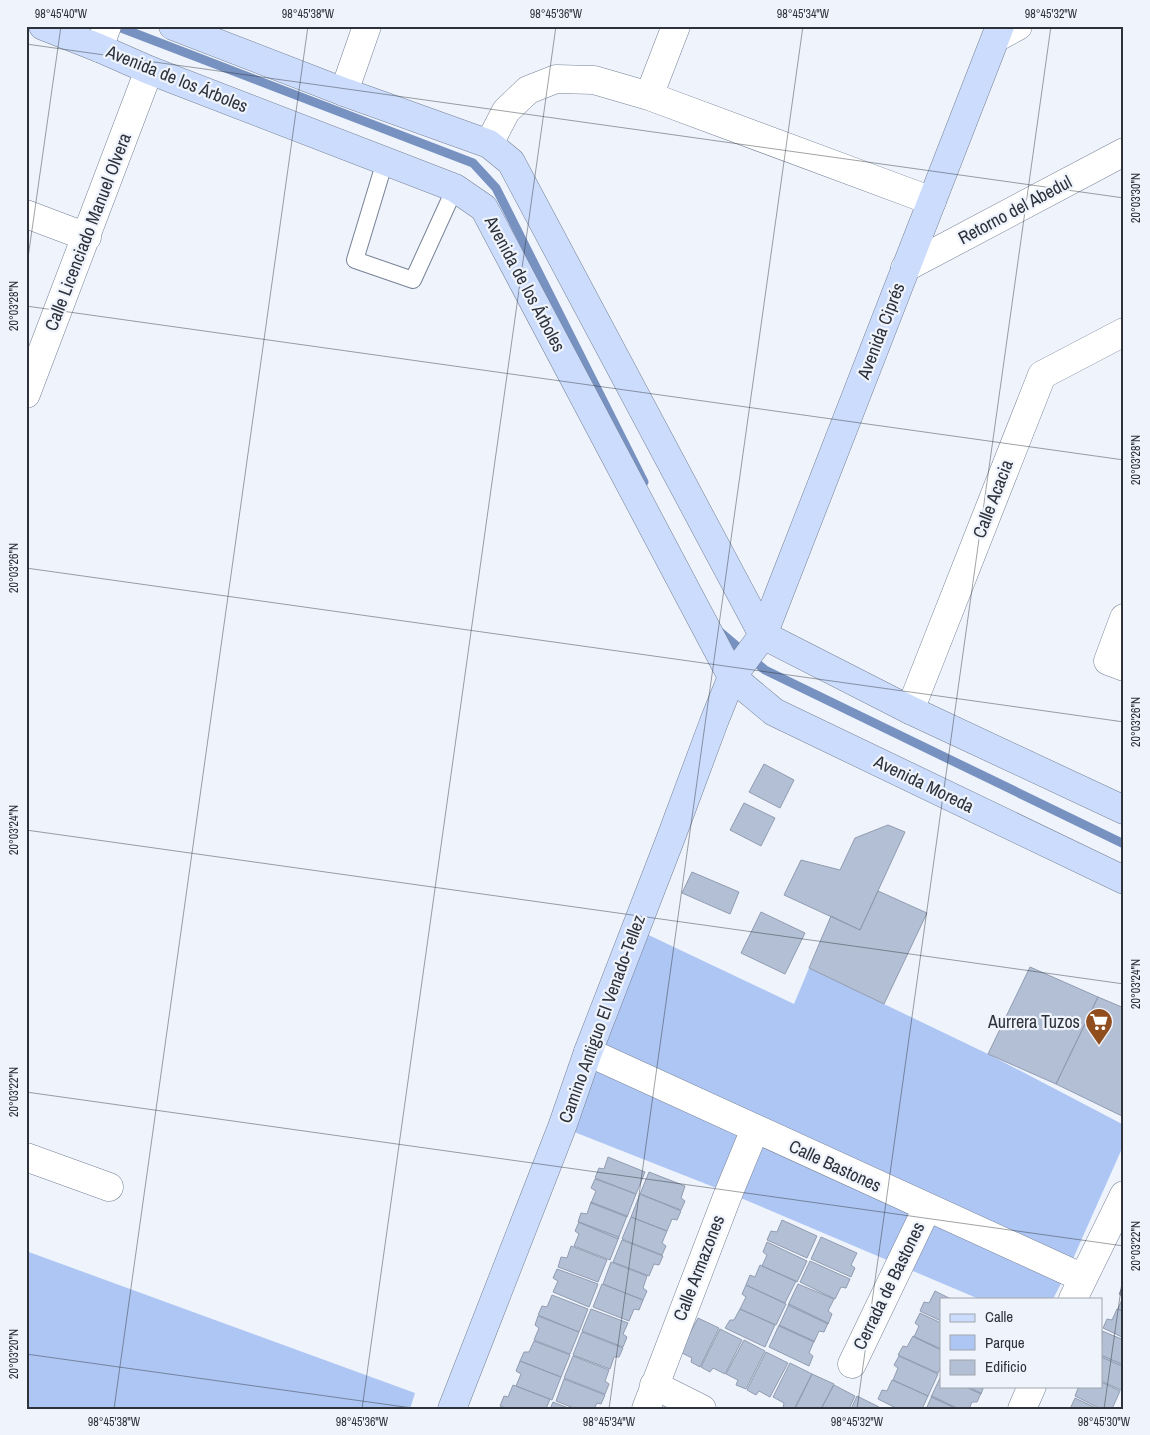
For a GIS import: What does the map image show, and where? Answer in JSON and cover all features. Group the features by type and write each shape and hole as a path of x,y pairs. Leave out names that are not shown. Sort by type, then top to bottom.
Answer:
{"main road":[{"name":"Avenida de los Árboles","path":"43,26 103,37 149,70 455,188 484,208 732,677"},
{"path":"173,26 344,92 489,144 511,162 763,635 910,710 1124,810"},
{"name":"Avenida Ciprés","path":"763,635 905,268 1005,30"},
{"name":"Camino Antiguo El Venado-Tellez","path":"452,1409 562,1127 588,1052 732,677 763,635"},
{"name":"Avenida Moreda","path":"732,677 774,712 1124,880"}],"street":[{"path":"344,92 367,26"},
{"path":"649,96 676,26"},
{"name":"Calle Licenciado Manuel Olvera","path":"26,394 149,70"},
{"path":"489,144 506,111 528,90 556,80 594,80 649,96 932,202"},
{"name":"Retorno del Abedul","path":"905,268 1124,152"},
{"path":"26,214 87,237"},
{"name":"Calle Acacia","path":"910,710 1042,375 1124,332"},
{"path":"1124,618 1108,661 1124,667"},
{"name":"Calle Bastones","path":"588,1052 927,1208 1078,1289"},
{"name":"Calle Armazones","path":"650,1397 727,1197 756,1129"},
{"path":"26,1157 109,1187"},
{"path":"1078,1289 1124,1195"},
{"name":"Cerrada de Bastones","path":"852,1364 927,1208"},
{"path":"1022,1409 1031,1388"},
{"path":"650,1397 702,1409"}],"lane":[{"path":"385,161 355,260 413,280 455,188"}],"green space":[{"path":"638,930 794,1004 809,968 988,1054 1124,1125 1124,1144 1068,1270 1054,1298 977,1298 729,1193 564,1128"},
{"path":"26,1251 415,1393 410,1409 26,1409"}],"building":[{"path":"764,764 794,780 780,808 749,792"},
{"path":"744,803 775,818 761,846 730,830"},
{"path":"888,825 905,832 860,930 784,895 801,860 840,870 855,838"},
{"path":"692,872 739,892 730,914 682,893"},
{"path":"878,891 927,913 884,1004 809,968 831,916 860,930"},
{"path":"761,912 805,933 785,974 741,953"},
{"path":"1030,967 1098,997 1056,1084 988,1054"},
{"name":"Aurrera Tuzos","path":"1098,997 1124,1008 1124,1117 1056,1084"},
{"path":"608,1157 645,1172 636,1194 595,1178 599,1168 604,1169"},
{"path":"649,1172 685,1186 681,1198 685,1201 681,1210 640,1194"},
{"path":"595,1179 636,1194 627,1217 591,1203 596,1191 591,1188"},
{"path":"640,1194 681,1211 677,1220 672,1219 667,1231 631,1217"},
{"path":"591,1202 627,1216 618,1239 578,1222 581,1213 587,1214"},
{"path":"631,1217 667,1231 662,1243 666,1246 662,1255 622,1239"},
{"path":"782,1220 817,1236 807,1258 767,1240 771,1231 777,1232"},
{"path":"579,1222 619,1237 610,1260 574,1246 579,1234 575,1231"},
{"path":"821,1237 857,1253 851,1265 855,1268 851,1277 811,1259"},
{"path":"622,1240 663,1256 659,1265 654,1264 649,1276 613,1262"},
{"path":"767,1242 807,1261 797,1282 762,1266 767,1255 763,1252"},
{"path":"571,1246 607,1260 598,1282 558,1267 561,1257 567,1258"},
{"path":"810,1261 850,1279 846,1288 841,1287 835,1299 800,1282"},
{"path":"611,1262 647,1276 643,1288 647,1291 643,1300 603,1284"},
{"path":"760,1265 796,1281 785,1303 746,1285 750,1275 755,1277"},
{"path":"557,1269 598,1284 589,1307 553,1292 558,1281 553,1278"},
{"path":"602,1284 643,1300 639,1310 634,1309 629,1321 593,1307"},
{"path":"798,1284 834,1299 828,1311 832,1314 828,1324 788,1305"},
{"path":"746,1285 786,1304 776,1325 740,1309 746,1297 742,1294"},
{"path":"1123,1285 1124,1311 1118,1309 1123,1297 1119,1294"},
{"path":"935,1291 949,1298 940,1298 940,1321 920,1311 924,1302 929,1303"},
{"path":"552,1295 588,1309 579,1332 538,1315 542,1306 547,1307"},
{"path":"789,1304 828,1323 824,1332 819,1331 814,1342 779,1326"},
{"path":"591,1309 628,1323 623,1334 627,1337 623,1347 582,1331"},
{"path":"740,1309 775,1325 765,1347 725,1328 730,1320 734,1320"},
{"path":"1117,1309 1124,1312 1124,1338 1103,1328 1107,1319 1112,1320"},
{"path":"920,1313 940,1323 940,1350 914,1337 919,1326 915,1323"},
{"path":"538,1316 579,1332 570,1354 534,1340 539,1328 535,1325"},
{"path":"698,1318 719,1328 700,1367 691,1362 692,1358 680,1352"},
{"path":"779,1325 814,1341 809,1353 813,1356 809,1366 769,1347"},
{"path":"720,1329 742,1340 725,1374 713,1368 710,1372 701,1367"},
{"path":"1102,1331 1124,1340 1124,1367 1102,1357"},
{"path":"582,1332 623,1348 619,1357 614,1357 610,1369 573,1355"},
{"path":"913,1336 940,1349 940,1369 938,1373 898,1355 903,1346 907,1347"},
{"path":"744,1340 765,1351 746,1389 736,1385 738,1380 726,1374"},
{"path":"534,1341 570,1355 561,1377 520,1361 524,1352 529,1352"},
{"path":"766,1352 788,1363 770,1397 759,1391 756,1395 747,1390"},
{"path":"1102,1355 1124,1365 1124,1383 1121,1390 1102,1381"},
{"path":"573,1356 609,1370 605,1381 609,1384 605,1394 564,1378"},
{"path":"899,1356 938,1374 928,1396 893,1380 898,1368 894,1365"},
{"path":"520,1361 561,1377 552,1400 516,1386 521,1374 516,1371"},
{"path":"790,1363 812,1374 794,1409 785,1409 783,1408 784,1403 773,1397"},
{"path":"812,1374 834,1384 821,1409 795,1409"},
{"path":"940,1378 940,1388 970,1388 981,1393 977,1402 972,1402 969,1409 957,1409 931,1397"},
{"path":"564,1379 605,1395 601,1404 597,1403 594,1409 576,1409 556,1401"},
{"path":"892,1380 928,1396 922,1409 898,1409 878,1399 882,1390 887,1391"},
{"path":"1102,1382 1120,1391 1112,1409 1101,1409 1075,1396 1078,1388 1102,1388"},
{"path":"513,1385 550,1399 546,1409 508,1409 500,1406 504,1396 508,1397"},
{"path":"834,1385 855,1396 849,1409 821,1409"},
{"path":"968,1388 983,1388 981,1394"},
{"path":"857,1396 879,1407 878,1409 851,1409"},
{"path":"932,1396 959,1409 926,1409"},
{"path":"1075,1398 1098,1409 1070,1409"},
{"path":"553,1402 571,1409 550,1409"}],"waterway":[{"path":"116,26 473,163 496,188 644,482"},
{"path":"720,632 765,670 1124,844"}],"place":[{"name":"Aurrera Tuzos","path":"1099,1046"}]}
